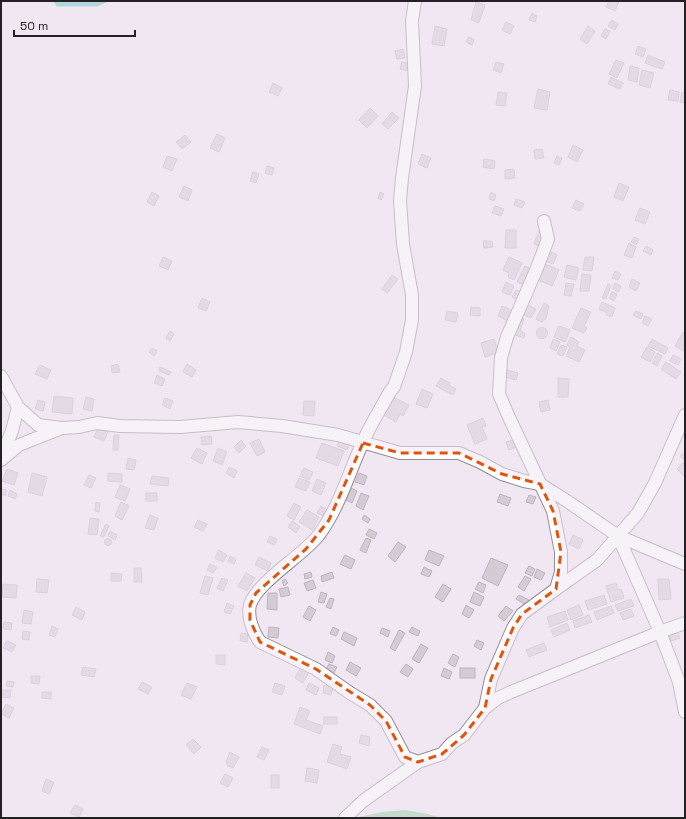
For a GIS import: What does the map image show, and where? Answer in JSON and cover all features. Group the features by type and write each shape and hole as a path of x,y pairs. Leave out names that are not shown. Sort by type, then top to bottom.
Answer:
{"street":[{"path":"415,1 412,21 415,86 400,201 403,244 412,295 412,320 406,352 394,387 363,442 344,489 329,520 318,536 306,549 256,593 250,605 250,620 255,635 260,642 316,669 370,705 386,721 405,757 418,762"},
{"path":"544,221 548,239 507,337 501,358 499,394 553,511 561,552 560,572 556,589"},
{"path":"1,376 18,407 38,425 62,428 79,427 97,423 120,426 180,427 238,422 282,426 338,435 400,453 459,454 480,462 502,474 540,484 618,536 685,564"},
{"path":"1,459 12,431 18,407"},
{"path":"485,708 491,679 513,628 522,614 597,560 638,513 655,482 685,415"},
{"path":"1,459 19,445 62,428"},
{"path":"618,536 660,632 679,682 685,712"},
{"path":"345,818 363,801 418,762 442,754 452,743 464,735 485,708 498,698 685,623"}],"highlighted area":[{"path":"363,443 400,453 459,453 502,474 540,484 553,511 561,552 556,589 522,614 513,628 491,679 485,708 464,735 442,754 418,762 405,757 386,721 370,705 316,669 260,642 250,620 250,605 256,593 306,549 329,520"}],"green space":[{"path":"405,810 441,818 354,818 382,812"}],"building":[{"path":"609,1 619,1 615,11 606,7"},
{"path":"476,2 485,5 479,23 471,20"},
{"path":"532,13 537,16 535,22 529,20"},
{"path":"612,20 618,24 615,30 608,26"},
{"path":"506,22 514,26 510,34 502,30"},
{"path":"435,26 447,29 444,46 432,44"},
{"path":"588,26 595,31 587,44 580,39"},
{"path":"605,29 610,31 606,39 601,36"},
{"path":"469,37 474,40 472,45 466,42"},
{"path":"638,46 646,49 643,57 635,54"},
{"path":"403,49 405,58 397,59 395,51"},
{"path":"648,55 665,62 662,69 645,63"},
{"path":"616,60 624,63 617,78 609,74"},
{"path":"402,62 410,64 409,71 400,69"},
{"path":"496,62 504,64 501,73 493,70"},
{"path":"630,66 639,68 637,82 628,80"},
{"path":"642,70 654,73 650,88 639,85"},
{"path":"611,77 623,83 620,89 608,84"},
{"path":"273,83 282,88 278,96 269,92"},
{"path":"538,89 550,92 547,110 534,108"},
{"path":"670,90 679,92 678,101 668,100"},
{"path":"498,92 507,93 505,106 496,105"},
{"path":"682,92 685,93 685,103 680,102"},
{"path":"370,108 378,116 367,128 359,120"},
{"path":"392,112 399,118 388,129 382,124"},
{"path":"217,134 225,138 219,152 210,148"},
{"path":"185,135 191,142 182,149 176,142"},
{"path":"573,145 583,150 577,162 568,157"},
{"path":"542,149 544,158 535,159 534,150"},
{"path":"422,154 431,158 427,168 418,164"},
{"path":"167,156 177,159 172,171 163,167"},
{"path":"557,156 562,158 559,165 554,163"},
{"path":"484,159 495,161 494,169 483,167"},
{"path":"267,166 274,168 272,175 265,173"},
{"path":"514,169 515,178 505,179 505,170"},
{"path":"253,172 259,174 256,183 250,181"},
{"path":"619,183 629,187 623,201 614,197"},
{"path":"184,186 192,190 188,201 179,197"},
{"path":"152,192 159,196 154,206 147,202"},
{"path":"380,192 384,194 381,200 378,198"},
{"path":"491,192 496,195 494,201 489,199"},
{"path":"516,199 525,202 522,208 514,205"},
{"path":"576,200 584,204 580,211 572,208"},
{"path":"495,206 504,209 501,216 492,213"},
{"path":"640,208 650,212 645,224 635,220"},
{"path":"506,230 516,230 516,248 505,248"},
{"path":"539,231 544,233 539,246 534,244"},
{"path":"634,237 639,239 636,245 631,242"},
{"path":"483,241 492,241 493,247 484,248"},
{"path":"629,243 636,247 632,258 624,255"},
{"path":"646,246 653,250 651,255 643,251"},
{"path":"549,251 557,255 553,264 545,261"},
{"path":"163,257 172,261 168,270 159,266"},
{"path":"509,257 522,263 514,280 508,277 509,273 503,270"},
{"path":"585,257 594,257 592,271 583,270"},
{"path":"545,264 559,270 552,286 538,280"},
{"path":"567,265 579,268 576,280 564,277"},
{"path":"525,266 532,269 524,285 517,282"},
{"path":"615,271 621,274 618,280 612,278"},
{"path":"582,274 591,275 589,291 580,291"},
{"path":"392,275 398,279 387,293 382,289"},
{"path":"632,279 640,283 636,291 629,287"},
{"path":"506,282 514,286 510,295 502,292"},
{"path":"566,283 574,284 571,296 564,295"},
{"path":"615,283 621,286 618,292 613,289"},
{"path":"608,284 611,286 606,299 602,298"},
{"path":"516,290 521,292 518,300 512,297"},
{"path":"612,292 617,294 614,301 609,298"},
{"path":"202,298 210,302 206,311 198,308"},
{"path":"602,302 615,308 612,317 606,315 607,313 599,309"},
{"path":"544,303 549,306 545,320 542,322 536,319"},
{"path":"526,304 536,309 531,318 522,314"},
{"path":"502,306 513,311 508,321 498,316"},
{"path":"471,307 480,308 480,316 470,315"},
{"path":"581,308 591,312 584,326 587,328 584,333 572,328"},
{"path":"447,311 458,313 456,322 445,320"},
{"path":"636,311 643,314 641,319 633,315"},
{"path":"645,316 652,319 648,326 642,323"},
{"path":"518,317 524,319 520,331 525,333 524,338 512,334"},
{"path":"559,326 570,330 565,342 554,337"},
{"path":"540,328 544,328 546,329 546,337 540,338 537,335 537,331"},
{"path":"170,331 174,334 170,341 166,338"},
{"path":"683,332 685,333 685,352 675,346"},
{"path":"571,337 579,342 577,346 585,350 579,362 566,356 570,347 567,345"},
{"path":"494,339 498,353 485,357 481,343"},
{"path":"553,339 560,342 556,351 550,348"},
{"path":"652,339 668,348 665,354 648,346"},
{"path":"561,345 567,347 563,356 557,354"},
{"path":"647,347 655,352 650,362 641,357"},
{"path":"152,348 157,351 154,356 149,352"},
{"path":"657,353 662,356 657,366 652,363"},
{"path":"673,355 681,359 678,365 670,361"},
{"path":"666,362 681,372 676,379 661,369"},
{"path":"118,364 120,372 112,373 111,366"},
{"path":"187,364 196,370 192,377 183,372"},
{"path":"40,365 51,370 47,379 35,374"},
{"path":"160,367 171,372 169,375 159,371"},
{"path":"507,370 518,373 516,380 505,377"},
{"path":"157,375 165,379 162,386 154,383"},
{"path":"441,378 450,383 449,385 456,389 453,395 436,386"},
{"path":"558,378 569,379 568,397 558,397"},
{"path":"422,389 433,394 427,408 416,404"},
{"path":"54,396 73,398 72,414 52,412"},
{"path":"391,396 409,405 403,416 400,414 396,422 382,414"},
{"path":"86,397 94,399 92,411 83,409"},
{"path":"165,398 173,401 170,409 162,405"},
{"path":"38,400 45,402 43,411 35,409"},
{"path":"548,400 550,410 541,412 539,402"},
{"path":"304,401 315,401 314,416 303,415"},
{"path":"483,418 486,426 482,427 487,439 475,444 467,425"},
{"path":"98,428 108,432 104,441 94,437"},
{"path":"114,435 119,435 118,450 113,450"},
{"path":"211,436 212,444 202,445 201,437"},
{"path":"341,438 351,442 347,450 337,446"},
{"path":"259,439 265,452 257,456 250,443"},
{"path":"516,439 518,446 509,450 506,442"},
{"path":"241,440 246,446 239,453 234,447"},
{"path":"322,443 344,451 338,466 316,458"},
{"path":"197,448 207,453 202,464 191,458"},
{"path":"218,448 227,452 222,465 213,461"},
{"path":"685,452 685,460 680,456"},
{"path":"128,458 136,460 134,470 126,469"},
{"path":"685,461 685,477 677,469"},
{"path":"229,467 237,471 234,478 226,473"},
{"path":"304,468 313,472 309,480 300,476"},
{"path":"7,469 18,473 14,485 2,481"},
{"path":"32,473 47,477 42,496 28,492"},
{"path":"108,473 122,474 122,482 108,481"},
{"path":"359,473 367,476 364,485 355,482"},
{"path":"89,475 96,478 91,488 84,485"},
{"path":"152,476 169,478 168,486 150,484"},
{"path":"299,478 310,482 306,491 295,487"},
{"path":"317,479 326,483 321,495 312,491"},
{"path":"120,485 130,489 125,501 115,497"},
{"path":"351,488 357,491 352,503 346,500"},
{"path":"1,489 6,490 6,495 1,495"},
{"path":"10,490 17,494 15,499 8,496"},
{"path":"146,493 157,493 157,501 146,501"},
{"path":"361,493 369,496 363,510 356,506"},
{"path":"500,494 511,498 508,506 497,502"},
{"path":"529,495 536,497 533,504 526,502"},
{"path":"96,502 100,503 99,512 95,511"},
{"path":"121,502 129,506 122,520 115,516"},
{"path":"294,503 301,507 294,520 287,516"},
{"path":"321,506 327,510 323,516 317,513"},
{"path":"307,510 319,517 312,530 299,522"},
{"path":"150,515 158,518 154,530 145,528"},
{"path":"364,515 370,519 368,523 362,519"},
{"path":"90,518 99,519 97,535 88,534"},
{"path":"198,520 207,524 203,531 194,527"},
{"path":"292,521 300,527 296,533 288,527"},
{"path":"106,524 109,526 104,537 100,536"},
{"path":"369,529 377,533 374,539 366,535"},
{"path":"110,531 117,535 115,540 108,536"},
{"path":"573,535 583,540 579,549 569,544"},
{"path":"270,536 277,539 274,545 267,542"},
{"path":"108,538 111,539 111,545 108,546 105,545 104,542 105,539"},
{"path":"366,538 371,540 366,553 360,550"},
{"path":"398,542 406,547 395,562 388,556"},
{"path":"219,550 227,555 223,562 215,558"},
{"path":"429,550 444,556 439,566 425,560"},
{"path":"345,555 355,560 351,569 340,564"},
{"path":"230,556 236,559 234,564 228,561"},
{"path":"259,557 271,563 268,571 255,565"},
{"path":"491,558 508,565 498,586 482,578"},
{"path":"210,564 217,567 213,573 207,570"},
{"path":"529,566 535,569 532,576 525,573"},
{"path":"424,567 432,571 429,577 421,574"},
{"path":"134,568 141,568 142,582 134,582"},
{"path":"537,569 545,573 541,580 534,577"},
{"path":"311,572 312,577 305,579 304,574"},
{"path":"332,572 334,578 322,582 321,576"},
{"path":"111,573 122,574 121,581 111,581"},
{"path":"246,573 255,578 247,591 238,586"},
{"path":"205,576 213,578 208,595 200,593"},
{"path":"525,576 531,579 524,591 518,587"},
{"path":"222,578 228,580 223,591 217,588"},
{"path":"37,579 49,580 47,593 36,592"},
{"path":"285,579 288,583 284,586 282,581"},
{"path":"658,579 669,579 671,599 659,600"},
{"path":"313,580 316,588 307,591 304,583"},
{"path":"479,582 486,585 483,593 475,589"},
{"path":"616,583 618,590 621,589 624,598 611,602 606,586"},
{"path":"3,584 17,585 16,598 2,597"},
{"path":"443,584 451,589 443,602 435,597"},
{"path":"288,587 290,595 281,597 279,589"},
{"path":"321,592 327,594 324,603 318,602"},
{"path":"474,592 484,597 480,606 470,602"},
{"path":"268,593 277,593 277,610 267,609"},
{"path":"519,595 529,600 526,605 516,599"},
{"path":"604,595 607,604 588,610 585,601"},
{"path":"330,598 334,599 331,609 326,607"},
{"path":"631,599 634,606 618,611 615,605"},
{"path":"227,603 234,606 230,614 224,612"},
{"path":"466,605 474,610 469,618 462,614"},
{"path":"579,605 583,615 571,620 567,610"},
{"path":"309,606 316,610 310,621 303,617"},
{"path":"506,606 513,611 504,621 498,616"},
{"path":"611,606 614,613 597,620 594,612"},
{"path":"76,607 85,612 82,620 72,615"},
{"path":"631,609 634,616 623,620 620,613"},
{"path":"24,610 33,612 31,624 22,623"},
{"path":"565,611 568,620 550,627 547,617"},
{"path":"589,615 592,622 575,628 573,621"},
{"path":"4,622 12,623 11,630 3,629"},
{"path":"567,623 570,630 554,637 551,630"},
{"path":"52,626 58,629 55,637 49,635"},
{"path":"269,627 279,628 278,638 268,637"},
{"path":"333,627 339,630 336,636 330,634"},
{"path":"412,627 420,631 418,636 409,632"},
{"path":"382,628 390,631 388,637 380,633"},
{"path":"399,630 405,633 395,651 390,648"},
{"path":"677,630 680,638 671,641 668,633"},
{"path":"23,631 30,632 29,640 22,639"},
{"path":"344,632 357,638 354,646 341,639"},
{"path":"241,633 248,634 247,642 240,641"},
{"path":"477,640 484,643 481,650 474,646"},
{"path":"7,641 16,645 12,652 3,648"},
{"path":"544,643 547,650 529,657 526,650"},
{"path":"421,644 428,648 419,663 412,659"},
{"path":"328,652 335,656 332,663 325,660"},
{"path":"453,654 459,657 455,667 448,663"},
{"path":"216,655 225,655 225,665 216,664"},
{"path":"350,662 361,668 356,676 346,670"},
{"path":"329,664 337,667 333,675 325,671"},
{"path":"406,664 413,669 408,677 400,672"},
{"path":"302,665 310,670 303,683 295,678"},
{"path":"83,667 96,669 94,677 81,675"},
{"path":"444,668 452,672 449,679 441,676"},
{"path":"460,668 475,668 475,678 460,678"},
{"path":"31,676 40,676 39,684 31,683"},
{"path":"7,681 14,682 13,687 6,686"},
{"path":"142,682 152,687 148,694 138,689"},
{"path":"187,683 197,687 191,699 181,695"},
{"path":"275,683 285,686 282,695 272,692"},
{"path":"309,683 319,688 316,695 306,690"},
{"path":"324,685 333,687 331,695 323,693"},
{"path":"2,690 11,690 10,698 1,697"},
{"path":"42,692 51,692 51,699 42,698"},
{"path":"6,704 14,708 9,718 1,714"},
{"path":"300,707 310,711 306,720 323,726 320,734 294,724"},
{"path":"324,717 337,717 337,724 324,724"},
{"path":"361,735 370,737 369,746 359,743"},
{"path":"193,739 201,747 194,754 186,745"},
{"path":"333,744 342,747 340,754 351,757 347,769 327,762"},
{"path":"262,747 269,750 264,760 257,757"},
{"path":"230,752 239,757 233,768 228,766 226,762"},
{"path":"307,768 319,770 317,783 305,781"},
{"path":"225,774 233,778 228,787 220,783"},
{"path":"271,775 279,775 279,788 271,788"},
{"path":"46,779 54,782 49,794 42,791"},
{"path":"75,805 83,809 79,817 70,813"}],"waterway":[{"path":"56,1 58,4 97,4 104,1"}]}
